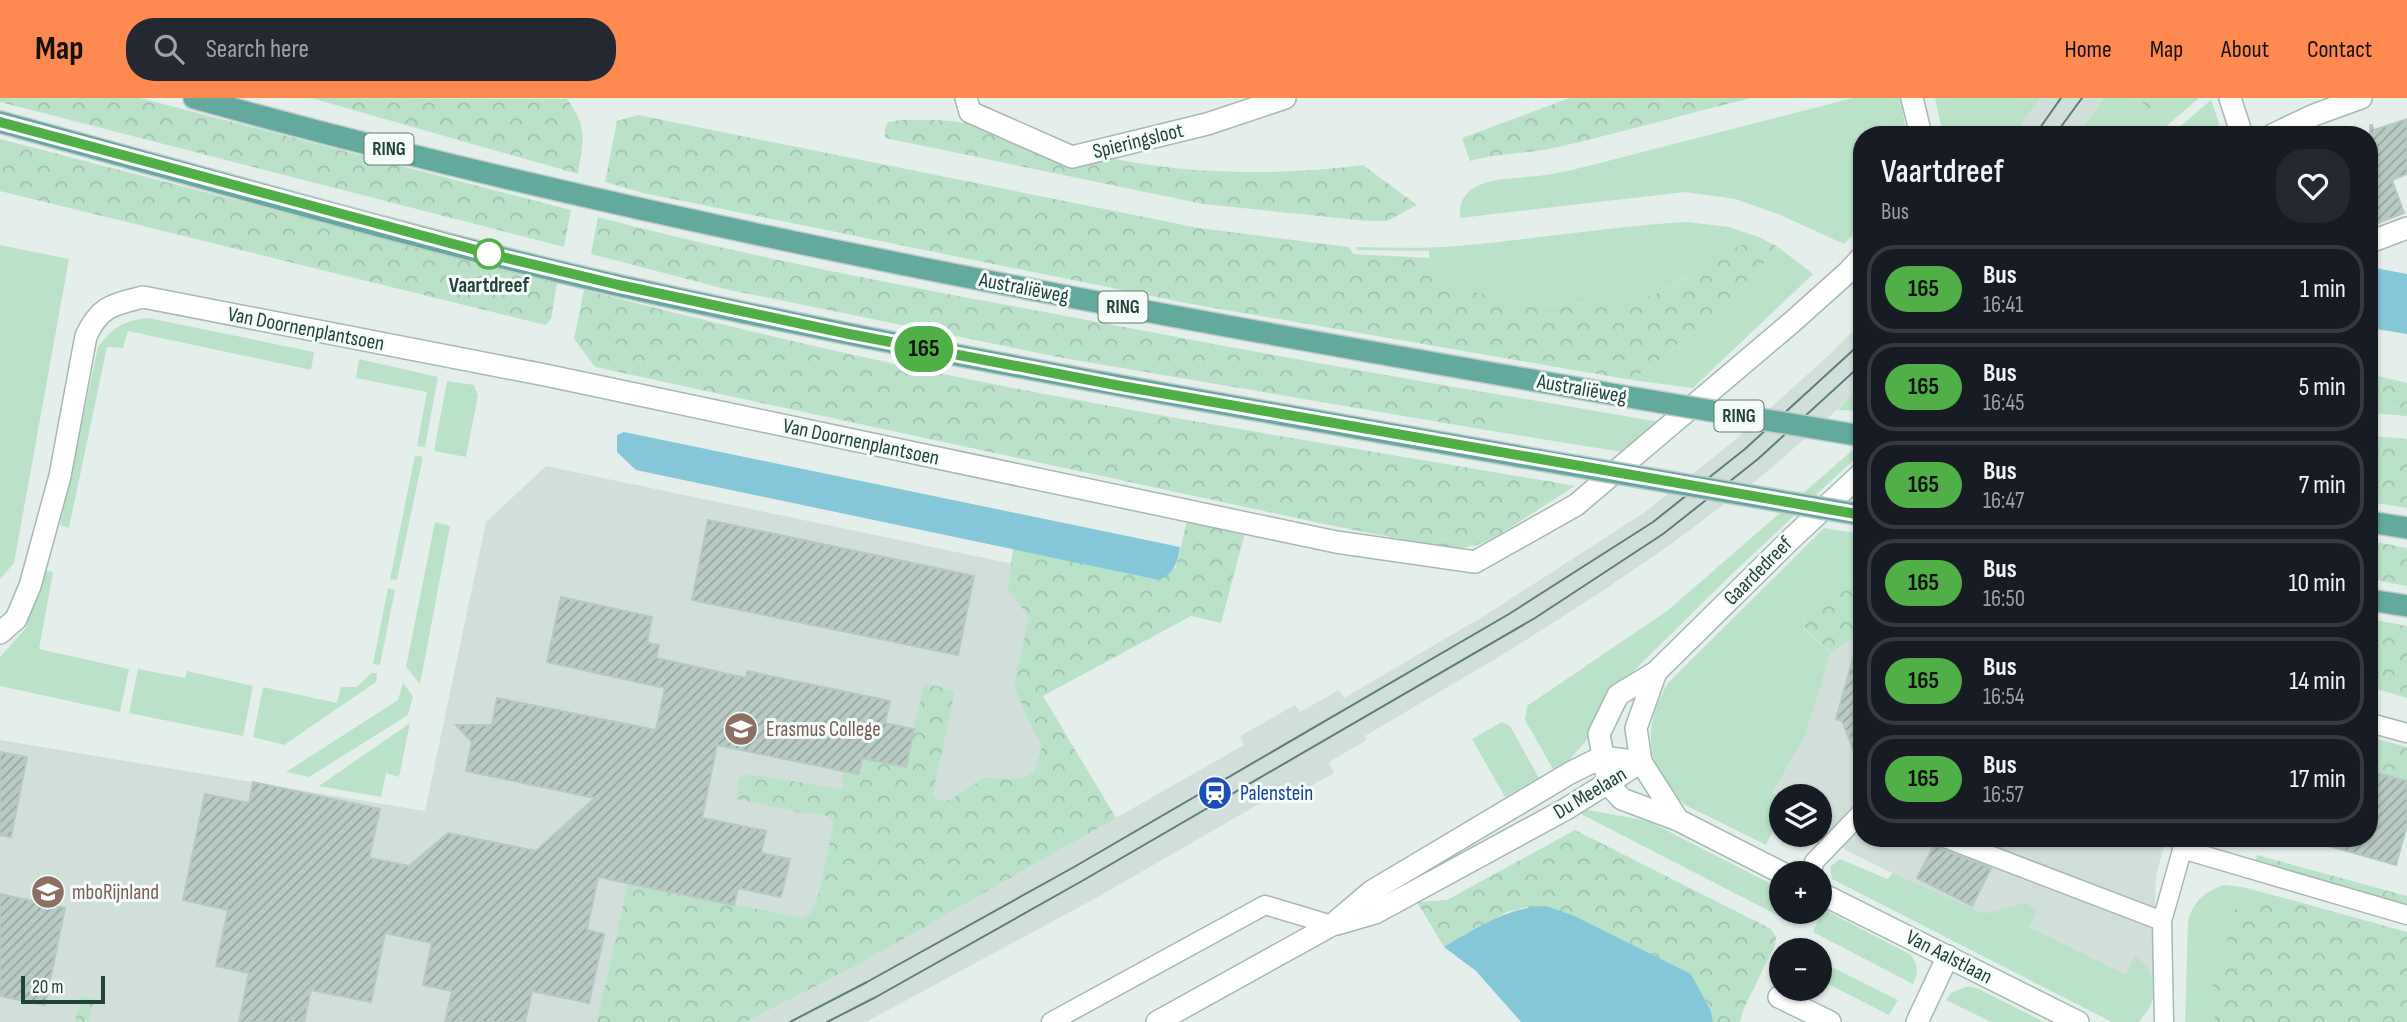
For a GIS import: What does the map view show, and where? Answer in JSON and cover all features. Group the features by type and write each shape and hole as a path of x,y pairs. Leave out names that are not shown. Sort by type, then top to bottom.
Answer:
{"main road":[{"name":"Australiëweg","path":"194,98 517,182 774,239 1014,287 1853,434"},
{"path":"0,122 502,257 876,340 1540,460 1853,512"},
{"path":"2378,523 2407,528"},
{"path":"2378,601 2407,606"}],"street":[{"name":"Spieringsloot","path":"966,98 970,112 1072,157 1207,124 1284,98"},
{"path":"1912,98 1920,126"},
{"path":"2230,98 2239,126"},
{"path":"2291,126 2361,98"},
{"path":"2378,239 2407,228"},
{"name":"Van Doornenplantsoen","path":"0,633 16,619 30,586 60,476 86,336 94,319 108,306 143,297 545,375 1336,542 1475,562 1576,505 1791,323 1853,267"},
{"name":"Gaardedreef","path":"1602,758 1599,734 1618,695 1656,672 1853,480"},
{"name":"Gaardedreef","path":"1641,762 1636,728 1656,672"},
{"path":"1602,758 1608,784 1622,799 1678,820 1769,866"},
{"name":"Du Meelaan","path":"1157,1022 1332,925 1372,891 1570,773 1602,758 1641,762"},
{"path":"1641,762 1678,820"},
{"name":"Du Meelaan","path":"1332,925 1376,913 1608,784 1641,762"},
{"name":"Van Aalstlaan","path":"1832,899 2078,1022"},
{"path":"1917,1022 1948,957"},
{"path":"1787,1001 1829,1022"}],"lane":[{"path":"2378,725 2407,733"},
{"path":"1815,861 1853,821"},
{"path":"1968,847 2162,922"},
{"path":"2164,1022 2162,922 2183,847"},
{"path":"2193,847 2407,915"},
{"path":"1051,1022 1265,905 1332,925"}],"shaded area":[{"path":"2040,98 2104,98 2084,126 2020,126"},
{"path":"1853,331 1853,393 1767,472 1670,545 1598,594 1507,652 1365,736 1367,740 1329,762 1334,773 1278,804 1273,796 1096,898 866,1022 746,1022 859,964 1244,745 1240,736 1295,705 1300,712 1339,690 1344,698 1484,616 1645,512 1735,440"},
{"name":"Erasmus College","path":"546,466 1052,572 1029,697 1070,824 705,1022 0,1022 0,740 425,811 486,522"},
{"path":"1853,638 1853,847 2164,847 2156,876 2152,1002 1846,850 1832,839 1832,784 1779,784 1805,736 1831,653"}],"green space":[{"path":"0,98 140,98 571,210 564,247 0,102"},
{"path":"311,98 567,99 579,119 583,135 578,174"},
{"path":"1570,98 1751,98 1554,148 1470,161 1462,138"},
{"path":"1853,98 1900,98 1905,126 1853,126 1853,234 1844,244 1778,214 1735,199 1685,192 1460,218 1461,203 1477,186 1490,181 1567,171"},
{"path":"1935,98 2040,98 2020,126 1941,126"},
{"path":"2104,98 2137,98 2150,110 2165,112 2174,98 2199,98 2166,126 2084,126"},
{"path":"2137,98 2174,98 2165,112 2150,110"},
{"path":"2211,100 2219,126 2181,126"},
{"path":"638,115 1199,228 1349,247 1353,254 1429,258 1455,283 1468,291 1540,305 1594,303 1651,296 1686,278 1729,250 1761,238 1778,247 1709,318 1632,380 1191,304 643,193 605,182 617,121"},
{"path":"902,120 966,123 1084,152 1166,167 1265,172 1363,165 1417,205 1387,221 1368,221 1203,204 885,138 888,122"},
{"path":"0,139 557,283 551,319 546,325 0,191"},
{"path":"598,217 706,244 870,279 1276,356 1519,398 1492,431 1063,358 725,289 591,254"},
{"path":"1687,222 1729,227 1761,238 1651,296 1594,303 1540,305 1468,291 1455,283 1429,258 1429,251 1357,250 1356,247 1464,246"},
{"path":"0,245 69,259 14,563 0,579"},
{"path":"1778,247 1813,274 1693,388 1632,380 1709,318"},
{"path":"584,290 918,369 1164,416 1575,486 1497,536 1462,548 1437,546 1329,525 595,367 574,339"},
{"path":"148,318 314,352 311,370 128,331 123,348 107,347 69,528 60,525 98,347 119,326"},
{"path":"359,359 438,377 425,447 417,446 427,392 356,378"},
{"path":"2378,376 2407,383 2407,408 2378,406"},
{"path":"447,381 474,385 478,396 466,457 434,451"},
{"path":"1853,393 1853,411 1838,410"},
{"path":"1519,398 1660,422 1623,452 1492,431"},
{"path":"2378,406 2407,408 2407,416 2378,414"},
{"path":"2378,437 2407,439 2407,508 2378,503"},
{"path":"1853,450 1853,460 1733,573 1601,703 1586,741 1568,761 1553,769 1525,720 1527,706 1667,611"},
{"path":"415,455 423,457 397,580 390,579"},
{"path":"1187,521 1245,533 1221,623 1191,616 1043,696 1116,818 859,964 746,1022 597,1022 628,883 802,918 810,914 819,893 834,822 828,816 737,799 738,779 747,774 842,789 844,771 857,774 860,757 913,730 925,683 955,691 933,793 938,801 950,800 985,777 1016,779 1034,772 1042,747 1014,685 1029,617 1008,589 1013,548 1159,580 1176,567"},
{"path":"435,522 450,526 420,684 406,667"},
{"path":"1824,528 1853,533 1853,576 1807,604 1803,628 1831,653 1805,736 1778,784 1769,784 1769,839 1766,845 1685,805 1672,792 1662,778 1651,748 1651,732 1659,700 1668,683"},
{"path":"2378,543 2407,548 2407,586 2378,581"},
{"path":"43,570 53,572 39,649 129,669 120,712 0,686 0,657 26,628"},
{"path":"1853,576 1853,638 1831,653 1803,627 1807,604"},
{"path":"388,588 395,590 380,665 373,664"},
{"path":"2378,621 2407,626 2407,698 2378,689"},
{"path":"138,669 185,678 187,671 253,686 243,736 129,713"},
{"path":"371,673 377,673 376,682 284,745 253,737 263,687 337,703 341,687 357,687"},
{"path":"403,683 413,696 408,715 309,777 286,772 398,700"},
{"path":"1502,722 1510,726 1539,778 1505,797 1472,739"},
{"path":"410,723 399,777 386,773 381,797 319,786"},
{"path":"2378,739 2407,747 2407,781 2378,773"},
{"path":"1583,809 1648,821 1769,883 1769,911 1579,813"},
{"path":"1575,830 1771,929 1776,937 1769,938 1769,957 1740,1022 1713,1022 1711,1011 1527,907 1507,912 1444,947 1417,902 1447,900"},
{"path":"2257,855 2407,896 2407,906 2254,865"},
{"path":"1840,859 1887,879 1893,873 1984,914 2025,903 2038,910 2029,927 2126,975 2135,956 2145,965 2153,982 2154,995 2151,1005 2139,1022 2112,1022 1832,879 1832,865"},
{"path":"2223,885 2273,895 2224,914 2228,949 2223,962 2208,977 2217,999 2213,1022 2185,1022 2188,921 2200,898"},
{"path":"2273,895 2407,932 2407,1022 2213,1022 2217,999 2208,977 2223,962 2228,949 2223,914"},
{"path":"1832,914 1911,955 1917,969 1913,984 1832,942 1832,938 1825,938 1813,932 1816,924 1832,924"},
{"path":"1832,967 1898,1000 1889,1015 1832,986"},
{"path":"1968,986 2044,1022 1991,1022 1946,1000 1951,993"},
{"path":"81,997 94,999 89,1022 75,1022"}],"water":[{"path":"2378,269 2407,274 2407,334 2378,329"},
{"path":"624,432 1180,547 1179,553 1172,571 1159,580 636,470 617,452 617,435"},
{"path":"1546,906 1572,915 1691,974 1711,1011 1713,1022 1521,1022 1476,971 1444,947 1505,914"}],"building":[{"path":"2407,119 2407,174 2392,180 2404,213 2378,223 2378,129"},
{"path":"708,520 974,576 958,655 692,600"},
{"path":"561,597 652,617 647,643 659,645 656,658 746,678 747,671 890,701 885,723 914,729 906,767 862,758 858,774 717,745 702,818 766,831 761,853 790,859 781,897 738,888 734,905 598,877 587,930 604,934 589,1003 532,991 525,1022 445,1022 452,991 423,985 432,943 385,933 371,1002 311,990 304,1022 239,1022 249,973 216,966 228,910 183,900 205,794 249,803 253,782 380,809 369,858 409,866 448,833 536,851 595,798 466,771 472,742 456,725 492,725 497,698 656,730 665,688 547,662"},
{"path":"1853,658 1853,749 1842,721 1836,719"},
{"path":"0,752 27,757 11,837 0,835"},
{"path":"2378,773 2407,781 2407,825 2396,865 2333,847 2378,847"},
{"path":"1933,847 1991,868 1972,906 1917,878"},
{"path":"0,894 65,908 45,1005 0,996"}],"tram line":[{"path":"2041,126 2061,98"},
{"path":"2062,126 2082,98"},
{"path":"790,1022 1074,867 1509,614 1653,522 1745,449 1853,350"},
{"path":"827,1022 1082,881 1535,618 1663,534 1758,459 1853,372"}],"bus line":[{"name":"165","path":"0,122 502,257 849,334 1121,386 1853,513"}],"place":[{"name":"Vaartdreef","path":"489,254"},
{"name":"Erasmus College","path":"741,729"},
{"name":"Palenstein","path":"1215,793"},
{"name":"mboRijnland","path":"48,892"}]}
